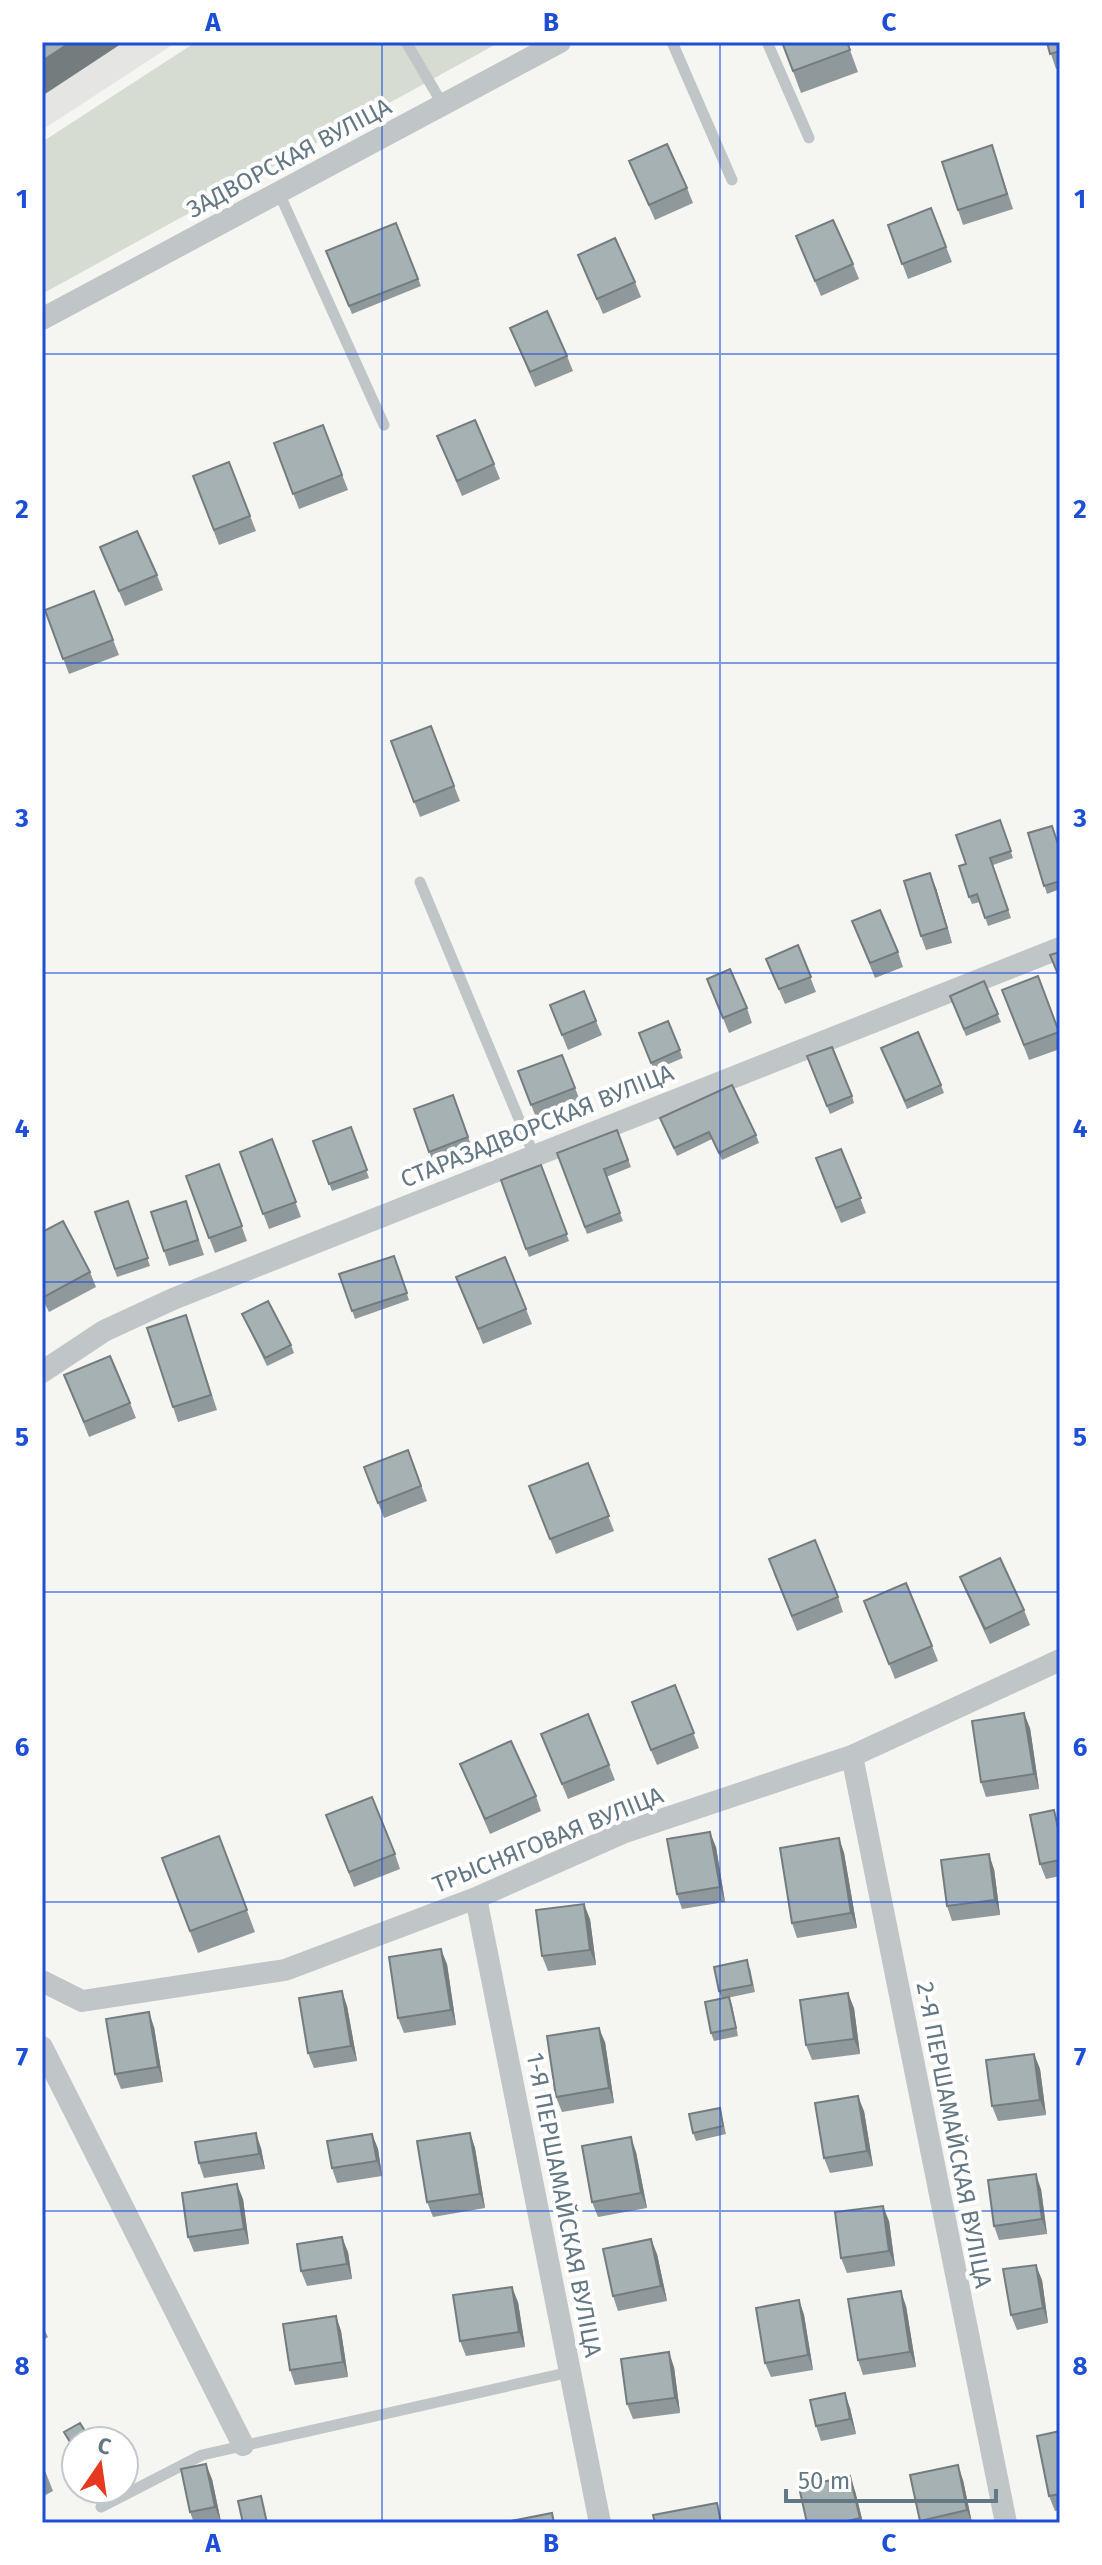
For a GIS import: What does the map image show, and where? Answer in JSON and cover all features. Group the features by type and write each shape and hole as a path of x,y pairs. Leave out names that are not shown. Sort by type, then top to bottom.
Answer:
{"street":[{"name":"ЗАДВОРСКАЯ ВУЛІЦА","path":"42,319 560,42"},
{"name":"СТАРАЗАДВОРСКАЯ ВУЛІЦА","path":"42,1372 136,1315 1060,948"},
{"name":"ТРЫСНЯГОВАЯ ВУЛІЦА","path":"42,1981 82,2001 285,1970 476,1898 625,1832 852,1756 1060,1660"},
{"name":"2-Я ПЕРШАМАЙСКАЯ ВУЛІЦА","path":"852,1756 1006,2523"},
{"name":"1-Я ПЕРШАМАЙСКАЯ ВУЛІЦА","path":"476,1898 600,2523"},
{"path":"42,2047 243,2445"}],"lane":[{"path":"406,42 443,105"},
{"path":"672,42 732,180"},
{"path":"767,42 809,138"},
{"path":"279,193 384,425"},
{"path":"420,882 534,1155"},
{"path":"101,2507 202,2455 570,2372"}],"shaded area":[{"path":"42,42 177,42 42,130"},
{"path":"196,42 500,42 42,294 42,142"}],"building":[{"path":"42,42 71,42 42,61"},
{"path":"782,42 847,42 850,50 793,71"},
{"path":"1047,42 1060,42 1060,51 1050,54"},
{"path":"667,144 687,188 649,205 629,161"},
{"path":"992,145 1007,194 958,210 942,162"},
{"path":"931,208 946,247 902,264 888,225"},
{"path":"833,220 853,264 815,281 796,236"},
{"path":"396,223 418,279 349,306 326,251"},
{"path":"615,238 635,282 597,299 578,255"},
{"path":"547,311 567,356 530,372 510,328"},
{"path":"475,420 494,464 457,481 437,436"},
{"path":"323,425 342,475 293,494 274,443"},
{"path":"229,462 250,516 214,530 193,476"},
{"path":"137,531 157,575 119,591 100,547"},
{"path":"94,591 113,640 63,659 45,610"},
{"path":"431,726 454,786 414,802 391,741"},
{"path":"1000,820 1011,851 990,858 1008,910 985,918 977,894 969,897 959,866 966,864 956,835"},
{"path":"1052,826 1060,843 1060,881 1044,886 1028,833"},
{"path":"930,873 947,928 921,936 904,881"},
{"path":"880,910 898,952 870,963 852,921"},
{"path":"798,945 811,977 779,989 766,959"},
{"path":"1060,952 1060,979 1050,955"},
{"path":"730,969 747,1008 723,1018 707,979"},
{"path":"1038,976 1059,1032 1024,1045 1002,990"},
{"path":"984,981 998,1014 964,1029 950,996"},
{"path":"584,991 596,1021 562,1035 550,1005"},
{"path":"668,1021 680,1050 651,1063 639,1033"},
{"path":"918,1032 941,1085 905,1101 881,1048"},
{"path":"832,1047 852,1096 827,1106 807,1056"},
{"path":"562,1055 575,1088 531,1105 518,1071"},
{"path":"732,1085 756,1135 719,1153 709,1132 674,1148 660,1118"},
{"path":"453,1095 468,1137 429,1152 414,1109"},
{"path":"351,1127 367,1170 329,1184 313,1141"},
{"path":"617,1130 628,1160 604,1169 620,1213 585,1227 557,1153"},
{"path":"272,1139 296,1202 263,1214 240,1152"},
{"path":"841,1149 861,1198 836,1208 816,1158"},
{"path":"219,1164 242,1226 209,1238 186,1176"},
{"path":"541,1165 567,1234 526,1249 501,1180"},
{"path":"128,1201 148,1258 115,1269 95,1212"},
{"path":"186,1201 198,1240 164,1251 151,1212"},
{"path":"63,1221 90,1272 44,1297 42,1232"},
{"path":"394,1256 407,1293 352,1311 339,1274"},
{"path":"505,1257 526,1309 478,1329 456,1277"},
{"path":"268,1301 291,1345 265,1358 242,1314"},
{"path":"186,1315 211,1395 173,1407 147,1328"},
{"path":"110,1356 130,1403 84,1422 64,1375"},
{"path":"408,1450 421,1486 378,1503 364,1467"},
{"path":"588,1463 609,1516 550,1539 529,1486"},
{"path":"815,1540 838,1597 792,1616 769,1559"},
{"path":"1000,1558 1024,1610 985,1629 960,1577"},
{"path":"906,1583 932,1646 889,1664 864,1601"},
{"path":"675,1685 694,1733 651,1750 632,1702"},
{"path":"1024,1713 1034,1774 981,1782 972,1721"},
{"path":"588,1714 609,1765 562,1784 541,1734"},
{"path":"511,1741 536,1796 485,1819 460,1764"},
{"path":"372,1797 395,1854 349,1872 326,1815"},
{"path":"1054,1810 1060,1837 1060,1860 1040,1864 1030,1815"},
{"path":"710,1832 720,1887 677,1894 667,1839"},
{"path":"219,1836 247,1910 190,1931 162,1858"},
{"path":"839,1838 851,1913 792,1923 780,1848"},
{"path":"989,1854 995,1900 947,1906 941,1860"},
{"path":"584,1904 590,1950 542,1956 536,1910"},
{"path":"441,1949 451,2010 398,2018 389,1957"},
{"path":"747,1960 752,1985 719,1991 714,1967"},
{"path":"342,1991 351,2046 308,2053 299,1998"},
{"path":"848,1993 854,2039 806,2045 800,2000"},
{"path":"729,1997 736,2028 711,2033 705,2002"},
{"path":"149,2012 158,2067 115,2074 106,2019"},
{"path":"599,2028 609,2088 556,2097 547,2036"},
{"path":"1034,2054 1040,2100 992,2106 986,2060"},
{"path":"858,2096 867,2151 824,2158 815,2103"},
{"path":"720,2108 723,2126 693,2133 689,2114"},
{"path":"256,2133 259,2154 199,2163 195,2142"},
{"path":"470,2133 480,2194 427,2202 417,2141"},
{"path":"372,2134 377,2161 332,2168 327,2141"},
{"path":"631,2137 641,2193 592,2202 582,2146"},
{"path":"1036,2174 1042,2219 994,2226 988,2180"},
{"path":"237,2184 244,2229 188,2237 182,2193"},
{"path":"883,2206 889,2251 841,2258 835,2212"},
{"path":"342,2237 347,2264 301,2271 297,2244"},
{"path":"651,2239 661,2286 613,2296 603,2249"},
{"path":"1036,2265 1043,2308 1011,2315 1003,2269"},
{"path":"512,2287 519,2332 460,2341 453,2295"},
{"path":"901,2291 910,2352 858,2360 848,2299"},
{"path":"799,2300 808,2355 765,2363 756,2308"},
{"path":"336,2316 343,2362 290,2370 283,2324"},
{"path":"669,2352 675,2398 627,2404 621,2359"},
{"path":"845,2393 850,2419 816,2426 810,2400"},
{"path":"1060,2431 1060,2494 1049,2496 1037,2436"},
{"path":"206,2464 215,2507 190,2512 181,2469"},
{"path":"958,2465 967,2510 920,2521 910,2475"},
{"path":"850,2476 860,2518 839,2523 807,2523 799,2487"},
{"path":"261,2496 267,2523 243,2523 238,2501"},
{"path":"717,2503 721,2523 655,2523 653,2515"},
{"path":"552,2513 554,2523 501,2523"}]}
